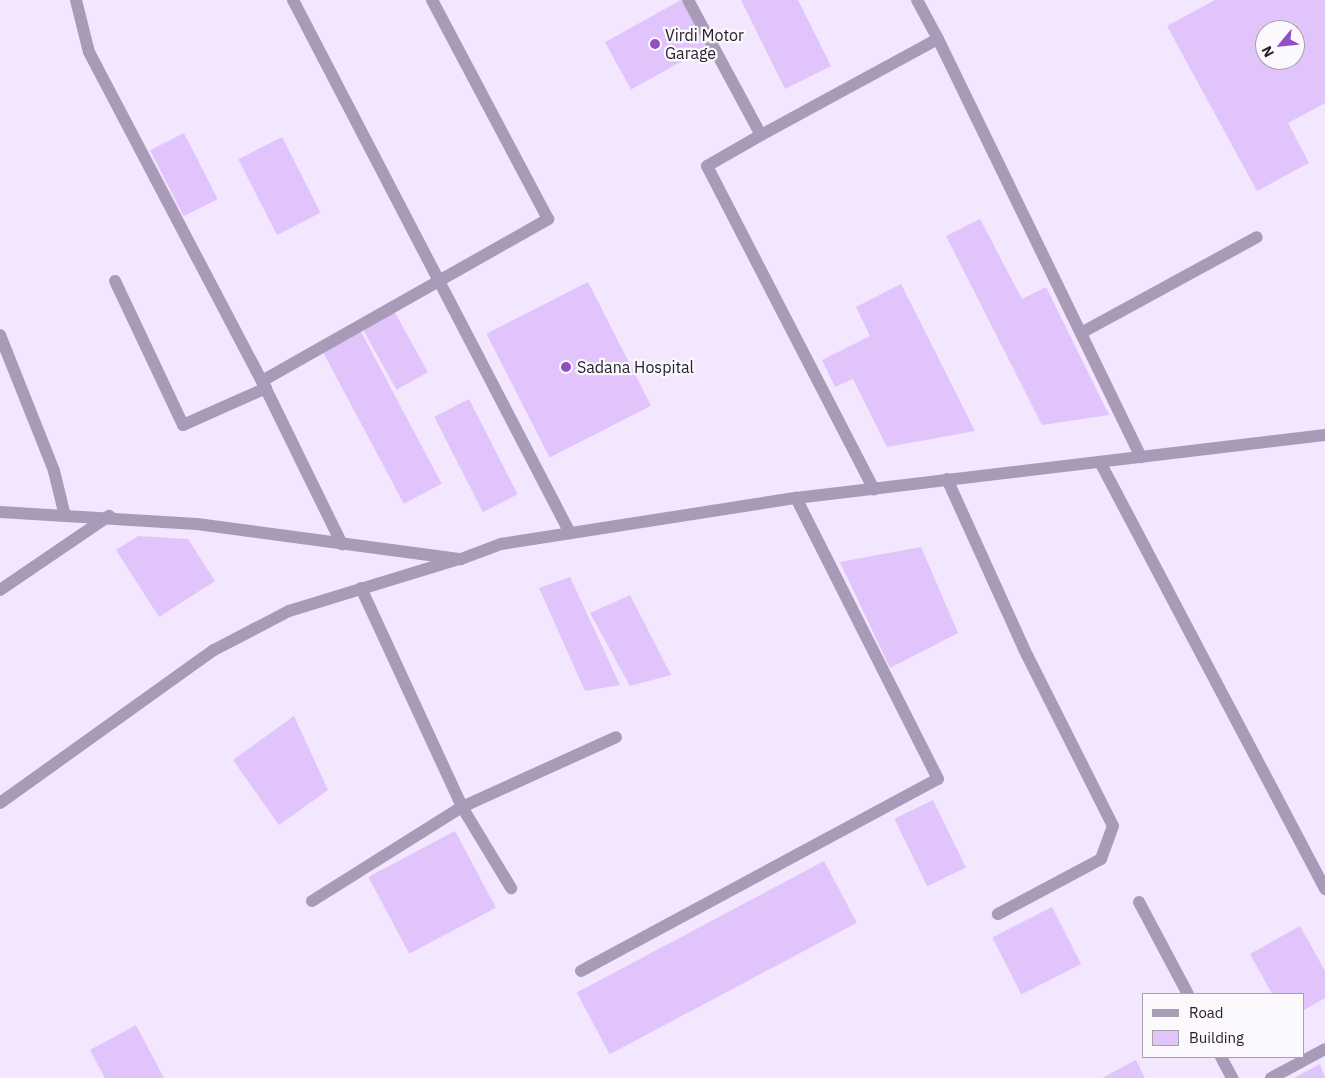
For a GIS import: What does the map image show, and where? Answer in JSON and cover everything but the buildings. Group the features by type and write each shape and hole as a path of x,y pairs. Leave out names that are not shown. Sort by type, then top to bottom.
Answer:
{"street":[{"path":"76,0 88,52 264,384 342,544"},
{"path":"293,0 570,533"},
{"path":"115,280 183,425 264,384 437,278 548,219 432,0"},
{"path":"688,0 761,135"},
{"path":"917,0 938,39 1141,457"},
{"path":"874,488 707,166 938,39"},
{"path":"1081,333 1257,236"},
{"path":"0,335 54,471 65,516"},
{"path":"0,803 214,650 289,611 461,559 501,544 796,498 1325,435"},
{"path":"1100,462 1325,889"},
{"path":"947,480 1027,655 1112,826 1101,859 998,914"},
{"path":"580,971 938,779 796,498"},
{"path":"0,512 65,516 109,516 461,559"},
{"path":"0,590 109,516"},
{"path":"361,588 462,807 511,888"},
{"path":"312,901 462,807 616,737"},
{"path":"1139,902 1187,993"},
{"path":"1271,1078 1325,1049"},
{"path":"1222,1058 1232,1078"}],"place":[{"name":"Virdi Motor Garage","path":"655,44"},
{"name":"Sadana Hospital","path":"566,367"}]}
